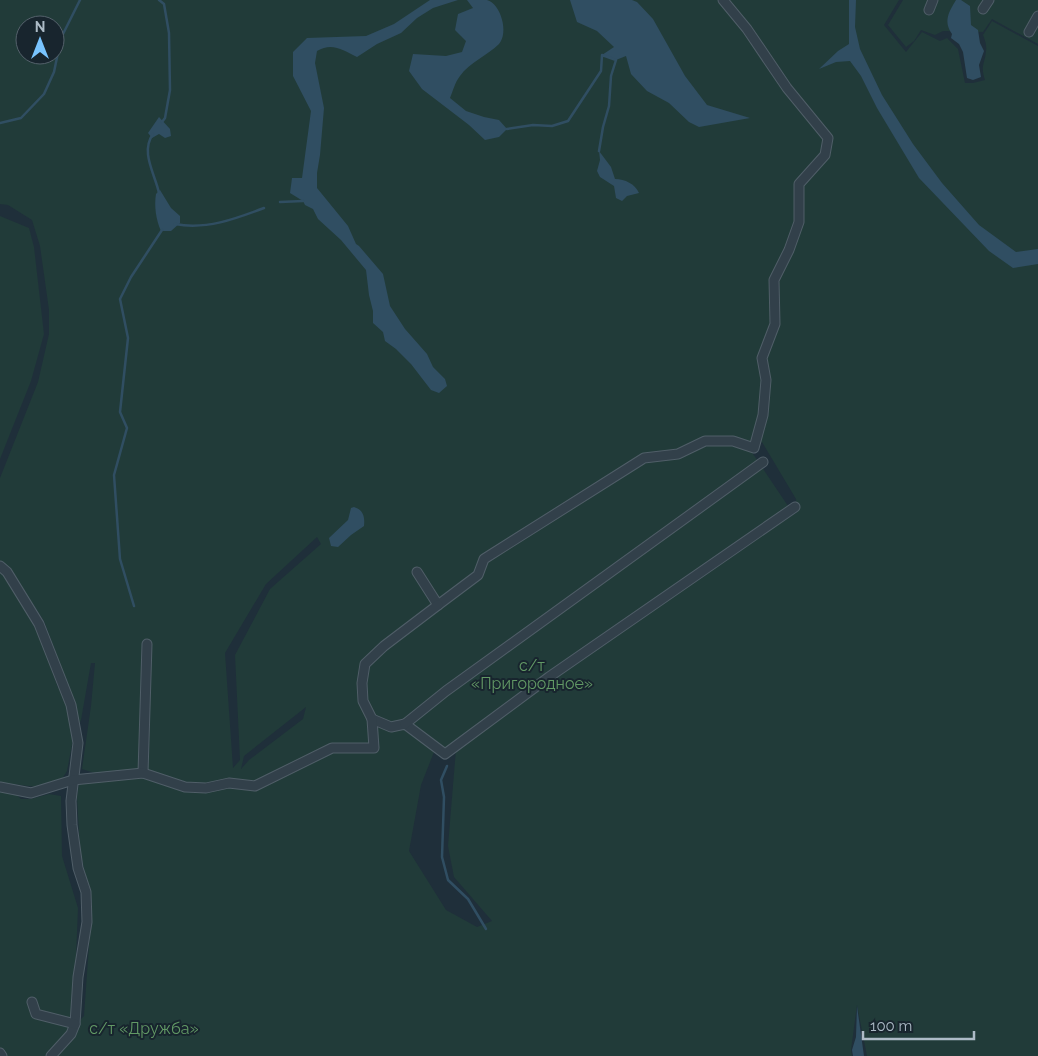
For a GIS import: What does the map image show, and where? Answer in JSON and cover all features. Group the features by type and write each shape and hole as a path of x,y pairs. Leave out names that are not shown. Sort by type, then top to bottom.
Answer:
{"street":[{"path":"0,787 31,793 73,780 143,773 185,786 206,788 230,783 255,786 332,748 374,748 372,719 363,701 362,683 365,664 384,646 478,575 484,559 644,458 678,454 705,442 733,441 754,448 763,415 766,380 762,358 775,324 774,280 789,250 799,222 799,184 825,155 828,138 787,88 747,29 723,0"},
{"path":"928,10 933,0"},
{"path":"983,9 989,0"},
{"path":"1029,32 1038,16"},
{"path":"372,719 391,727 405,724 446,691 764,462"},
{"path":"405,724 445,754 549,677 794,507"},
{"path":"0,566 6,572 39,624 71,705 78,743 71,801 72,825 76,859 86,892 87,922 78,977 75,1024 71,1034 51,1056"},
{"path":"417,572 438,606"},
{"path":"143,773 147,644"},
{"path":"32,1002 36,1014 75,1024"}],"green space":[{"path":"0,0 899,0 884,25 906,52 922,32 940,41 947,38 958,49 965,83 985,80 983,68 986,47 983,35 992,21 1038,46 1038,1056 867,1056 857,1005 851,1050 852,1056 0,1056 0,571 37,626 58,688 68,685 44,621 12,573 0,563 0,478 38,382 49,334 49,310 40,246 32,220 8,205 0,204","holes":["762,442 796,499 797,512 735,553 737,541 788,506 751,451","317,537 321,544 270,589 235,655 240,760 233,768 225,653 266,584","91,663 95,663 82,769 116,780 79,783 77,797 80,851 92,903 84,1016 80,1020 76,955 78,908 62,856 61,796 49,794 31,799 21,799 4,783 37,787 62,779 67,771 74,734 81,720","306,707 303,719 249,760 241,769 244,756","456,749 448,846 454,877 492,921 477,927 446,910 409,851 421,785 434,752"]},
{"path":"903,0 1038,0 1038,44 992,19 983,32 943,31 935,35 921,30 914,41 906,47 888,25"},
{"path":"0,216 29,228 34,247 44,334 31,381 0,459"}],"water":[{"path":"430,0 458,0 433,8 417,18 401,33 377,44 357,57 333,47 322,48 317,51 315,63 324,108 317,188 348,226 356,244 383,274 390,306 405,329 427,354 433,367 445,379 447,386 439,393 431,390 411,364 385,341 383,332 373,323 373,311 366,270 341,240 318,219 313,209 290,193 292,178 302,178 311,111 293,76 293,52 307,38 366,36 394,24"},
{"path":"467,0 487,0 492,3 500,13 503,26 502,39 499,44 464,71 457,81 450,98 466,111 499,120 507,129 499,137 485,140 469,125 422,89 409,71 413,54 446,56 462,52 466,41 455,30 458,14 473,8"},
{"path":"570,0 632,0 637,2 653,19 685,76 707,105 750,118 699,127 689,122 669,103 647,91 631,74 626,56 616,60 602,55 614,47 597,31 577,22"},
{"path":"849,0 856,0 855,27 860,49 882,95 913,144 942,183 979,225 1016,252 1038,249 1038,264 1013,268 989,251 919,178 877,108 861,76 850,61 836,62 819,69 838,51 849,44"},
{"path":"956,0 961,0 970,6 971,25 978,30 980,43 984,51 979,65 981,77 973,80 967,78 963,52 959,44 951,38 952,34 947,21"},
{"path":"159,117 170,129 171,136 165,138 159,134 152,138 148,133"},
{"path":"599,151 611,167 615,179 629,183 639,193 627,196 622,201 616,198 614,186 600,177 597,171 600,160"},
{"path":"160,190 171,208 180,216 180,223 171,231 161,231 158,222 155,199 156,194"},
{"path":"354,507 363,514 364,526 338,547 331,546 329,538 348,520 351,508"},
{"path":"857,1006 864,1056 853,1056 852,1050 856,1037"}],"waterway":[{"path":"0,123 21,118 44,94 54,72 61,38 80,0"},
{"path":"159,0 164,4 169,33 170,90 165,118 162,122"},
{"path":"507,129 533,125 552,126 568,121 601,71 602,55 616,60 611,76 609,106 599,151"},
{"path":"153,134 149,141 148,156 159,193"},
{"path":"280,202 303,201"},
{"path":"175,224 198,226 220,222 264,208"},
{"path":"134,606 120,559 114,475 127,428 120,412 128,338 120,299 131,277 162,230"},
{"path":"447,766 441,780 444,797 442,857 448,880 468,899 486,929"}],"park label":[{"name":"с/т «Пригородное»","path":"532,674"},
{"name":"с/т «Дружба»","path":"144,1028"}]}
